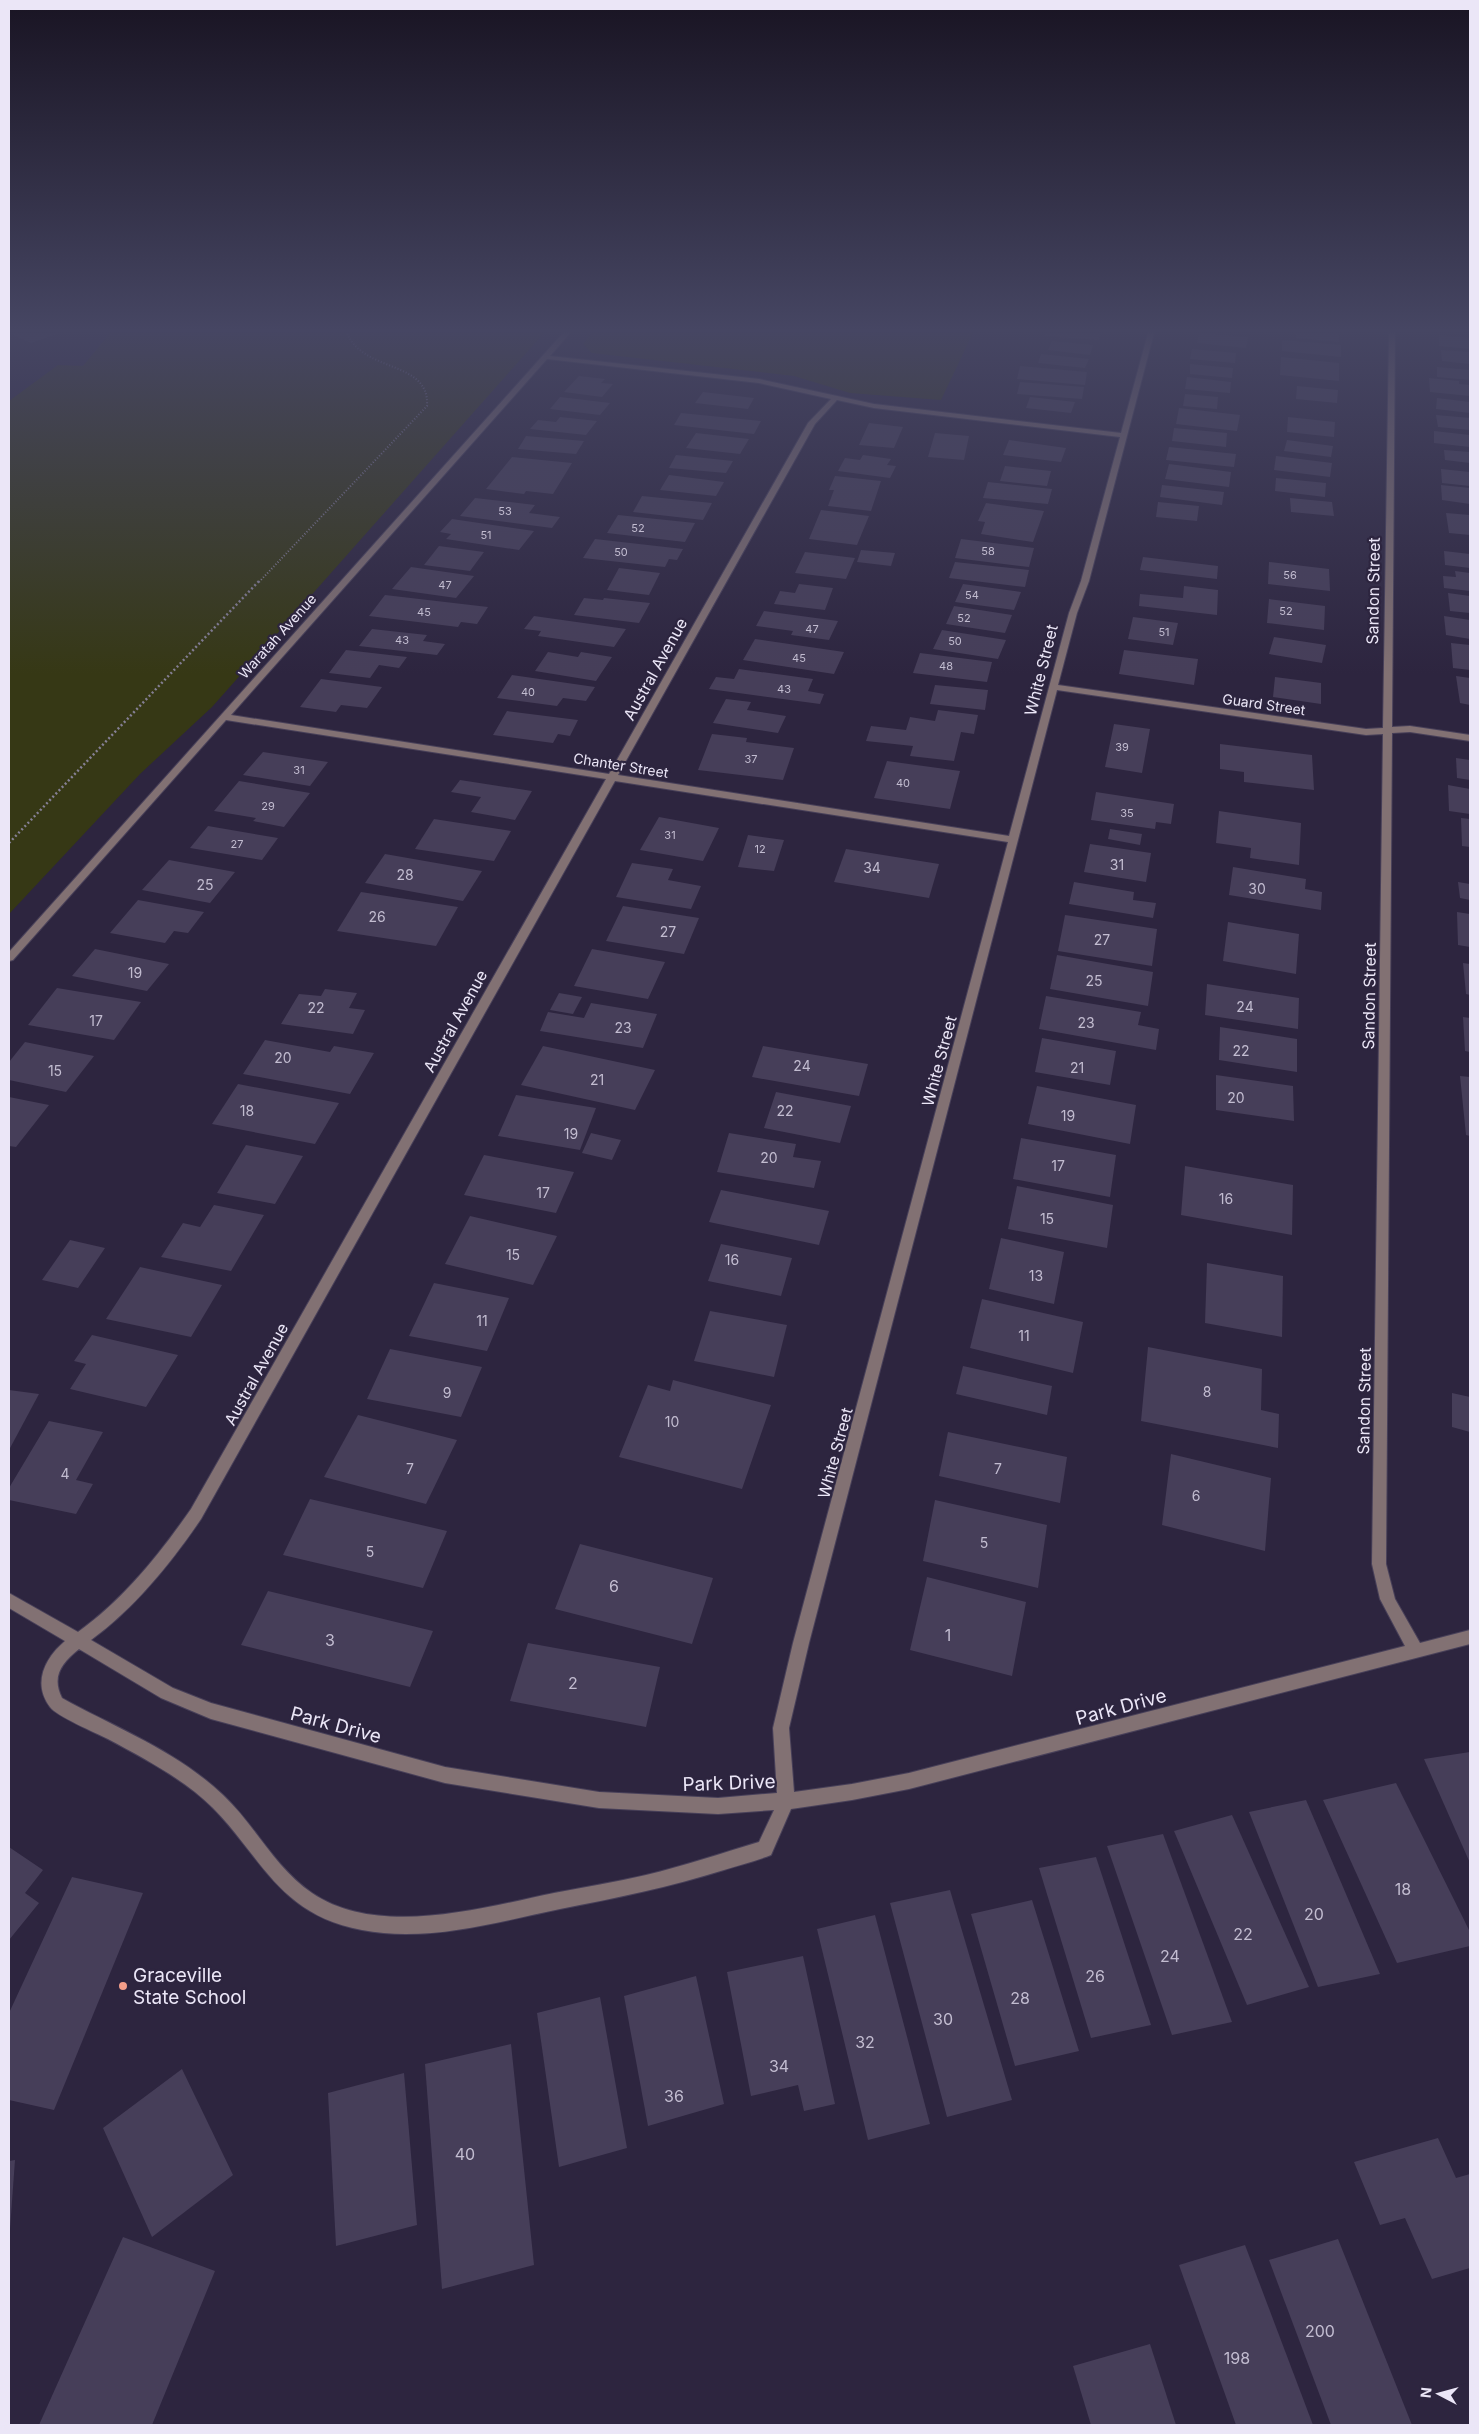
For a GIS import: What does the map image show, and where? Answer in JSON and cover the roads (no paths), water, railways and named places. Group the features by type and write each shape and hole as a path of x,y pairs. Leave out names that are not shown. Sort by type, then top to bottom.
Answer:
{"street":[{"name":"Waratah Avenue","path":"9,958 466,447"},
{"name":"Austral Avenue","path":"786,1801 764,1849 660,1880 446,1922 366,1922 338,1916 307,1900 276,1874 222,1805 204,1788 175,1768 56,1703 50,1693 50,1673 54,1662 128,1598 155,1569 196,1514 799,447"},
{"name":"White Street","path":"786,1801 781,1728 784,1710 1054,687 1120,447"},
{"name":"Sandon Street","path":"1391,447 1379,1564 1382,1590 1387,1602 1416,1651"},
{"name":"Guard Street","path":"1054,687 1366,732 1410,729 1470,738"},
{"name":"Chanter Street","path":"224,717 1014,840"},
{"name":"Park Drive","path":"9,1600 168,1693 211,1711 445,1775 599,1800 718,1806 786,1801 852,1792 992,1761 1470,1636"}],"place":[{"name":"Graceville State School","path":"123,1986"}]}
